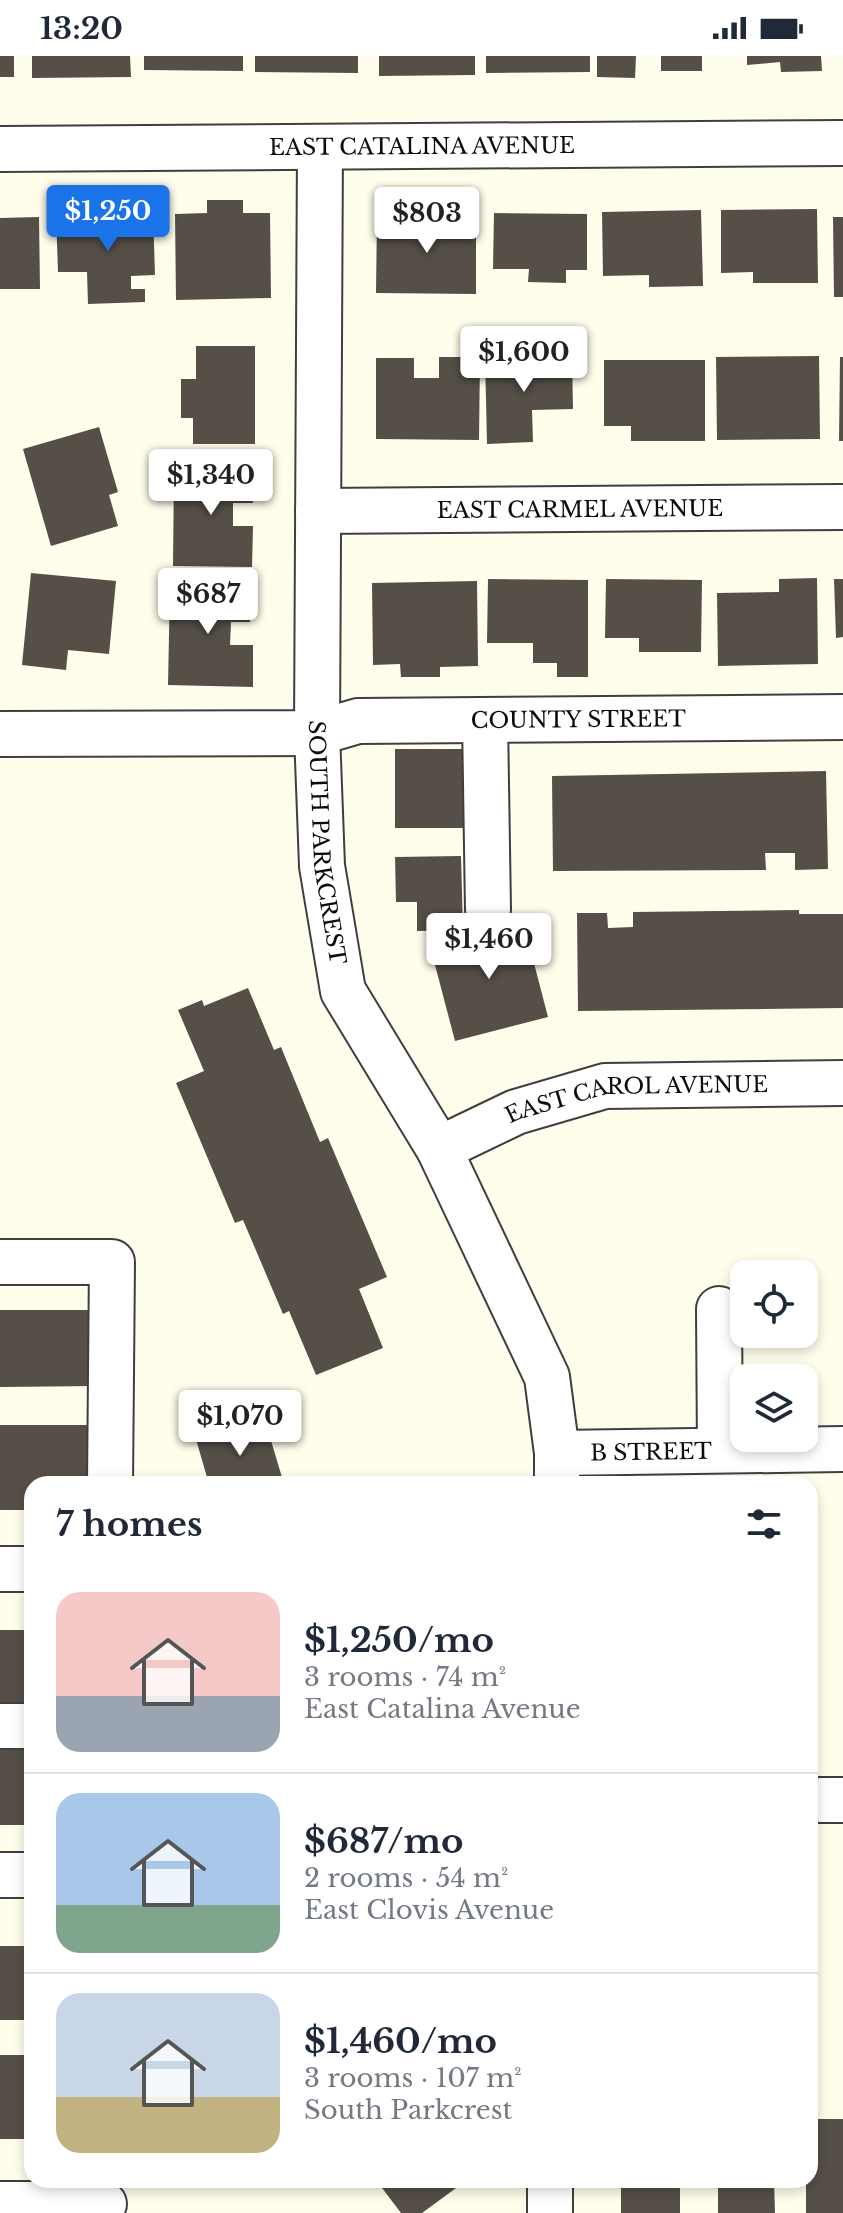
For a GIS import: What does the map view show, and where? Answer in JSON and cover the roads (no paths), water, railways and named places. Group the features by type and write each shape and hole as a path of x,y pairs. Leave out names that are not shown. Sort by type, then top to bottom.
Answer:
{"street":[{"name":"EAST CATALINA AVENUE","path":"0,149 843,143"},
{"name":"SOUTH PARKCREST","path":"320,147 317,733 322,866 343,991 439,1149 547,1377 557,1469"},
{"name":"EAST CARMEL AVENUE","path":"318,511 843,507"},
{"name":"COUNTY STREET","path":"0,734 317,733 358,721 843,717"},
{"path":"485,720 488,910"},
{"name":"EAST CAROL AVENUE","path":"439,1149 516,1112 605,1086 843,1083"},
{"path":"0,1262 112,1262 110,1476"},
{"path":"719,1309 720,1450"},
{"name":"B STREET","path":"557,1469 720,1450 843,1449"},
{"path":"0,1569 24,1569"},
{"path":"0,1726 24,1726"},
{"path":"818,1800 843,1800"},
{"path":"0,1875 24,1875"},
{"path":"550,2188 550,2213"},
{"path":"0,2204 104,2199"}]}
